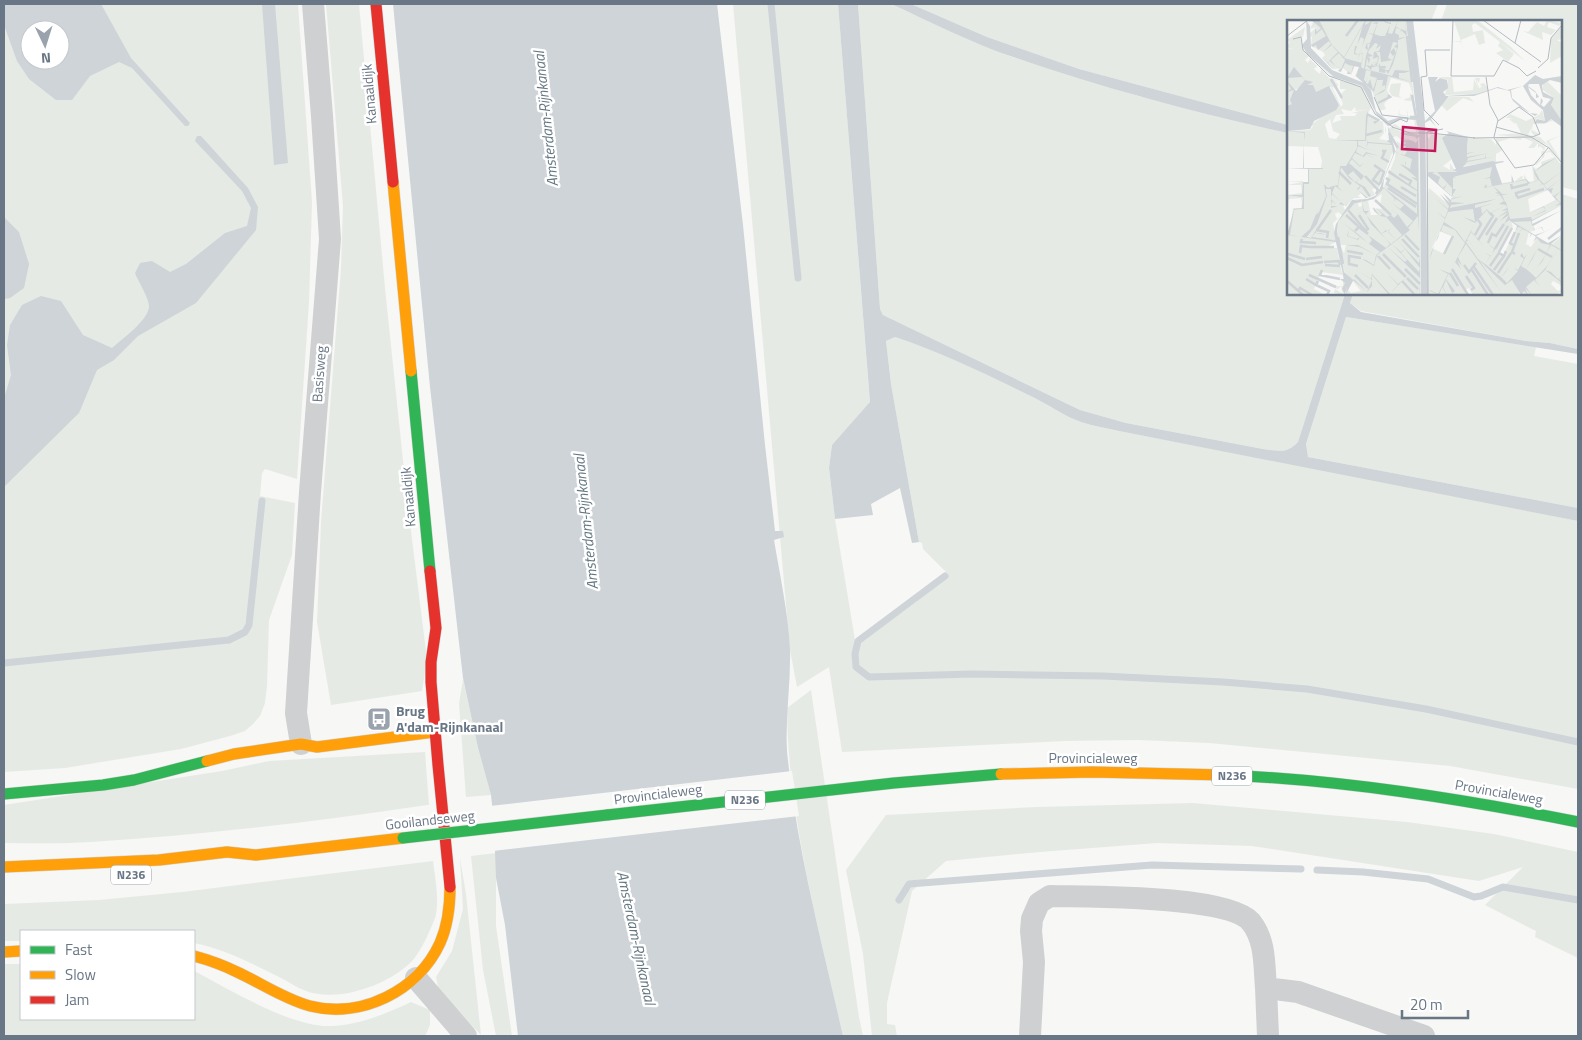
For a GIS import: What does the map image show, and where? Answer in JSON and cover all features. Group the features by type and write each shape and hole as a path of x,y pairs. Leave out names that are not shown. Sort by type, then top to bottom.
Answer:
{"street":[{"name":"Basisweg","path":"302,744 296,713 310,492 330,239 313,4"},
{"name":"Kanaaldijk","path":"195,956 235,971 288,999 318,1008 348,1010 381,1001 416,978 436,952 448,922 451,888 434,732 431,663 436,628 376,4"},
{"path":"4,794 103,785 134,780 234,754 302,744 318,747 434,732"},
{"name":"Provincialeweg","path":"607,815 963,776 1023,773 1161,773 1348,785 1426,795 1578,822"},
{"name":"Gooilandseweg","path":"228,864 256,855 607,815"},
{"name":"Gooilandseweg","path":"4,867 159,860 227,852 256,855"},
{"path":"1030,1036 1034,962 1031,931 1032,919 1038,903 1050,896 1167,899 1238,913 1250,920 1258,931 1262,944 1268,1036"},
{"path":"4,952 20,951"},
{"path":"416,978 466,1036"},
{"path":"1266,988 1298,992 1424,1036"}],"shaded area":[{"path":"4,4 298,4 312,202 309,303 297,479 265,469 262,473 260,496 295,503 292,555 269,620 265,703 260,716 253,724 245,731 230,736 181,749 65,768 4,772"},
{"path":"326,4 359,4 385,288 407,499 427,659 422,691 331,705 317,622 321,522 341,268 343,206"},
{"path":"733,4 838,4 870,403 832,445 829,468 835,519 856,646 916,602 948,574 923,549 922,543 919,542 891,384 886,341 895,337 963,364 1090,425 1352,475 1578,521 1578,789 1450,766 1209,743 1138,740 1065,741 842,752 829,667 797,687 790,650"},
{"path":"858,4 891,4 967,39 1012,57 1138,96 1287,133 1287,295 1345,295 1298,442 1286,450 1278,451 1126,423 1080,410 883,315 880,309"},
{"path":"911,4 1438,4 1431,20 1287,20 1287,125 1079,69 987,37"},
{"path":"1447,4 1578,4 1578,191 1562,187 1562,20 1441,20"},
{"path":"1562,194 1578,199 1578,349 1361,311 1350,303 1353,295 1562,295"},
{"path":"1346,317 1536,347 1534,356 1578,364 1578,508 1308,457 1306,444"},
{"path":"463,679 478,748 491,795 466,797 459,704"},
{"path":"811,690 863,1036 843,1036 806,873 799,832 789,750 787,708"},
{"path":"425,752 429,805 175,836 80,843 4,843 4,805 222,771 269,761"},
{"path":"1193,803 1407,822 1494,834 1578,852 1578,958 1535,937 1536,931 1485,905 1523,867 1479,881 1252,846 1157,843 946,861 912,891 887,1003 887,1024 895,1025 897,1036 872,1036 863,954 846,870 886,815 1036,807"},
{"path":"496,853 496,926 512,1036 496,1036 483,970 471,856"},
{"path":"460,858 466,894 481,1035 439,991 436,977 452,951 463,909"},
{"path":"433,861 437,905 435,918 430,930 409,964 400,972 377,984 364,989 338,994 325,995 304,990 237,957 195,943 195,930 20,930 20,941 4,941 4,904 99,900 182,892"},
{"path":"4,964 20,964 20,1020 195,1020 195,972 261,1006 298,1021 315,1025 352,1024 382,1015 411,1002 430,1010 430,1025 425,1036 4,1036"}],"water":[{"path":"4,4 101,4 131,58 190,123 188,126 185,126 132,68 119,62 90,76 72,100 56,100 29,79 23,70 70,70 70,20 20,20 20,66 4,25"},
{"path":"262,4 275,4 288,163 274,165"},
{"name":"Amsterdam-Rijnkanaal","path":"393,4 717,4 743,225 775,531 783,531 784,537 774,540 786,608 790,649 787,751 791,787 810,894 843,1036 518,1036 505,925 496,878 491,795 478,748 463,678 430,387"},
{"path":"838,4 858,4 880,309 883,315 1080,410 1126,423 1278,451 1286,450 1298,442 1345,295 1353,295 1350,303 1361,312 1578,349 1578,354 1346,317 1306,444 1308,457 1578,508 1578,521 1086,423 1075,420 1033,397 965,365 895,337 886,341 891,384 919,542 912,543 900,488 871,504 873,515 835,519 829,468 832,445 870,402"},
{"path":"891,4 911,4 987,37 1079,69 1287,125 1287,133 1150,99 1081,79 1013,57 951,32"},
{"path":"197,136 201,136 248,188 258,207 256,230 196,303 138,336 114,360 97,370 79,413 4,487 4,398 11,375 7,345 10,325 22,305 41,296 61,301 83,335 112,348 140,323 148,311 147,299 135,273 140,263 152,261 170,272 186,264 225,233 247,226 251,208 242,191 195,141"},
{"path":"4,217 19,232 29,264 24,288 10,298 4,299"}],"pier":[{"path":"792,771 799,816 493,851 490,806"}],"waterway":[{"path":"771,4 798,278"},
{"path":"4,663 229,640 245,632 249,625 262,501"},
{"path":"945,576 858,641 855,654 856,667 869,677 972,674 1103,676 1223,682 1307,689 1426,709 1578,742"},
{"path":"899,900 909,884 1152,865 1301,869"},
{"path":"1317,870 1363,872 1428,879 1474,897 1503,887 1578,900"}],"traffic: fast":[{"path":"411,371 430,571"},
{"path":"4,794 103,785 134,780 207,761"},
{"path":"607,815 894,783 1001,774"},
{"path":"1225,775 1358,786 1491,806 1578,822"},
{"path":"403,838 607,815"}],"traffic: slow":[{"path":"393,182 411,371"},
{"path":"207,761 234,754 301,744 317,747 434,732"},
{"path":"1001,774 1092,772 1225,775"},
{"path":"4,867 159,860 227,852 256,855 403,838"},
{"path":"195,956 226,967 282,995 310,1006 329,1009 349,1008 368,1004 386,997 403,987 418,975 430,960 440,943 447,922 450,887"},
{"path":"4,952 20,951"}],"traffic: jam":[{"path":"376,4 393,182"},
{"path":"430,571 436,628 431,662 431,682 450,887"}],"place":[{"name":"Brug A'dam-Rijnkanaal","path":"379,719"}]}
